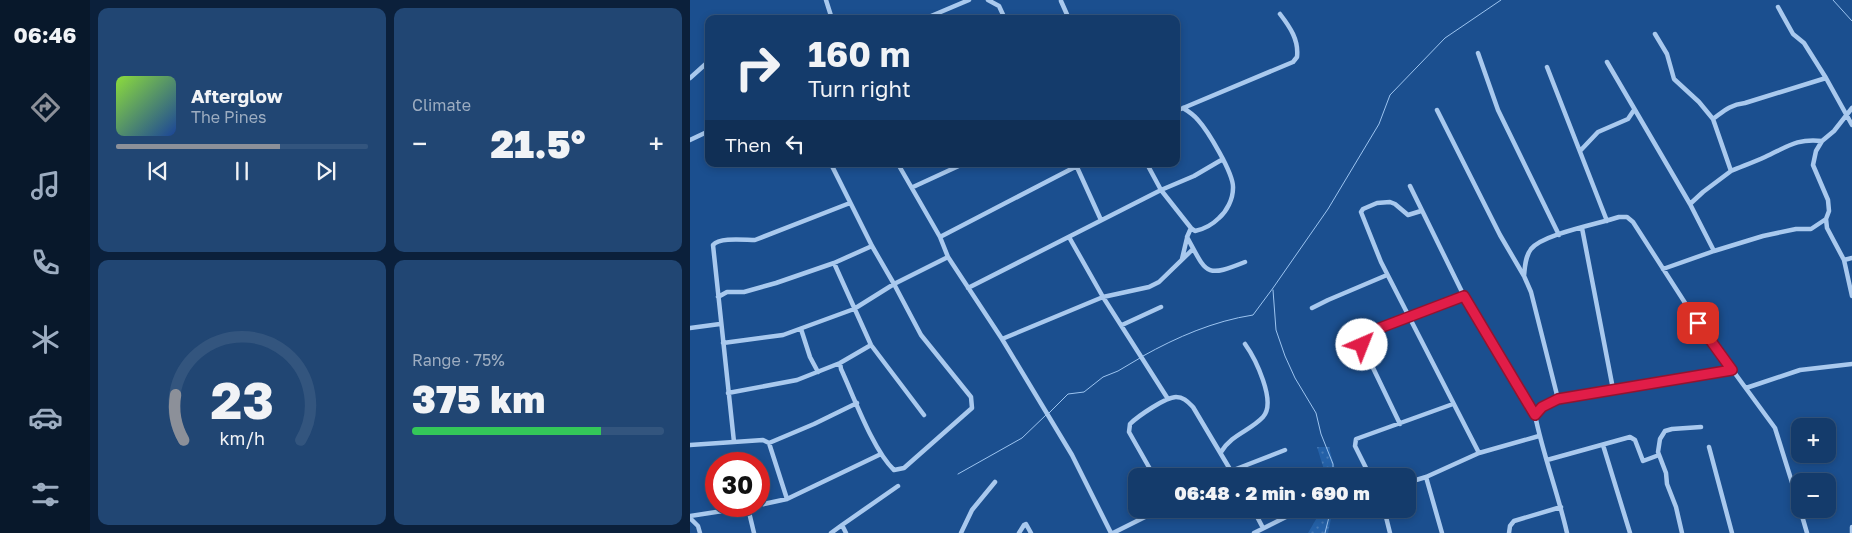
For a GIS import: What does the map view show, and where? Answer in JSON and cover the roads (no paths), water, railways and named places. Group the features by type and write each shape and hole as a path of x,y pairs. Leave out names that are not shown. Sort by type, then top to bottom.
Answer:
{"street":[{"path":"826,0 831,15"},
{"path":"933,15 969,0"},
{"path":"988,0 999,6 1003,15"},
{"path":"1061,1 1068,15"},
{"path":"1778,6 1794,34 1804,43 1826,78 1852,124"},
{"path":"1180,109 1293,62 1297,58 1297,45 1289,25 1280,14"},
{"path":"1655,34 1667,54 1674,79 1699,102 1713,120 1732,171"},
{"path":"1478,53 1498,110 1558,235"},
{"path":"1607,62 1690,204 1714,251"},
{"path":"690,78 705,65"},
{"path":"1547,67 1607,221"},
{"path":"1713,120 1722,110 1736,104 1745,103 1826,78"},
{"path":"1149,167 1161,190 1191,228 1195,230 1204,229 1213,224 1223,214 1231,201 1232,177 1223,159 1199,121 1183,108"},
{"path":"1852,108 1834,131 1822,141 1816,151 1813,165 1828,200 1827,228 1844,260 1852,296"},
{"path":"1437,110 1531,292 1558,399"},
{"path":"1580,151 1598,132 1628,119 1634,110"},
{"path":"690,140 705,133"},
{"path":"1690,204 1732,171 1765,158 1794,142 1804,140 1822,141"},
{"path":"968,288 1161,190 1194,176 1223,159"},
{"path":"832,167 872,246 921,335 971,397 973,402 972,408 904,468 894,470 881,454 856,403 840,363"},
{"path":"900,167 940,237 948,257 1052,420 1112,533 1143,518"},
{"path":"913,187 956,167"},
{"path":"940,237 1072,167"},
{"path":"1077,167 1101,220"},
{"path":"1410,186 1464,296 1535,415 1539,436 1567,533"},
{"path":"1421,211 1408,215 1395,204 1382,202 1363,209 1361,212 1387,275 1479,453"},
{"path":"734,442 712,248 714,243 721,240 755,240 850,203"},
{"path":"1524,276 1527,256 1532,248 1546,238 1618,217 1627,218 1633,222 1698,323 1775,428 1791,479"},
{"path":"1811,230 1826,219"},
{"path":"1663,269 1714,251 1780,232 1796,229 1811,230 1819,226 1827,228"},
{"path":"1182,259 1191,228"},
{"path":"1582,228 1613,389"},
{"path":"1069,237 1103,297 1168,399"},
{"path":"1187,237 1204,267 1210,272 1223,270 1245,262"},
{"path":"718,297 727,292 744,292 766,287 834,263 872,246"},
{"path":"1002,339 1103,297 1159,282 1194,249"},
{"path":"723,344 783,335 854,309 894,284 948,257"},
{"path":"1844,260 1852,258"},
{"path":"834,263 871,345 924,415"},
{"path":"1312,308 1387,275"},
{"path":"1400,424 1362,345 1364,334 1464,296"},
{"path":"1122,325 1161,307"},
{"path":"690,328 720,324"},
{"path":"801,329 810,357 818,372"},
{"path":"1221,452 1227,442 1262,418 1268,407 1268,400 1260,372 1245,344"},
{"path":"728,393 797,380 840,363 871,345"},
{"path":"1746,388 1800,370 1852,364"},
{"path":"1535,415 1542,407 1558,399 1732,370"},
{"path":"1149,468 1129,432 1130,424 1168,399 1176,397 1185,399 1193,407 1229,468"},
{"path":"769,443 814,424 856,403"},
{"path":"1366,468 1355,446 1356,439 1454,404"},
{"path":"1682,533 1676,507 1667,484 1666,473 1659,455 1660,439 1668,430 1701,427"},
{"path":"1416,480 1479,453 1539,436"},
{"path":"1547,460 1633,438 1643,460 1659,455"},
{"path":"690,445 763,440 769,443 787,499"},
{"path":"1603,445 1630,533"},
{"path":"1709,447 1732,533"},
{"path":"1239,468 1285,450"},
{"path":"770,503 787,499 881,454"},
{"path":"1426,477 1442,533"},
{"path":"961,533 972,510 994,482"},
{"path":"831,533 898,486"},
{"path":"1509,533 1510,526 1514,521 1561,507"},
{"path":"690,517 705,515"},
{"path":"690,517 698,526 700,533"},
{"path":"750,517 754,533"},
{"path":"1258,518 1263,528"},
{"path":"1254,533 1284,518"},
{"path":"1386,518 1390,533"},
{"path":"1803,518 1808,533"},
{"path":"1019,533 1025,524 1028,525 1031,533"},
{"path":"842,525 846,533"},
{"path":"1852,527 1852,533"}],"waterway":[{"path":"1143,356 1169,342 1196,331 1224,321 1253,315 1328,209 1379,124 1390,95 1445,38 1501,0"},
{"path":"1833,0 1852,21"},
{"path":"1273,290 1276,330 1295,378 1316,413 1333,468"},
{"path":"1049,413 1068,394 1084,392 1103,377 1118,371 1140,358"},
{"path":"958,474 1022,438 1046,415"},
{"path":"1325,533 1329,518"}]}
